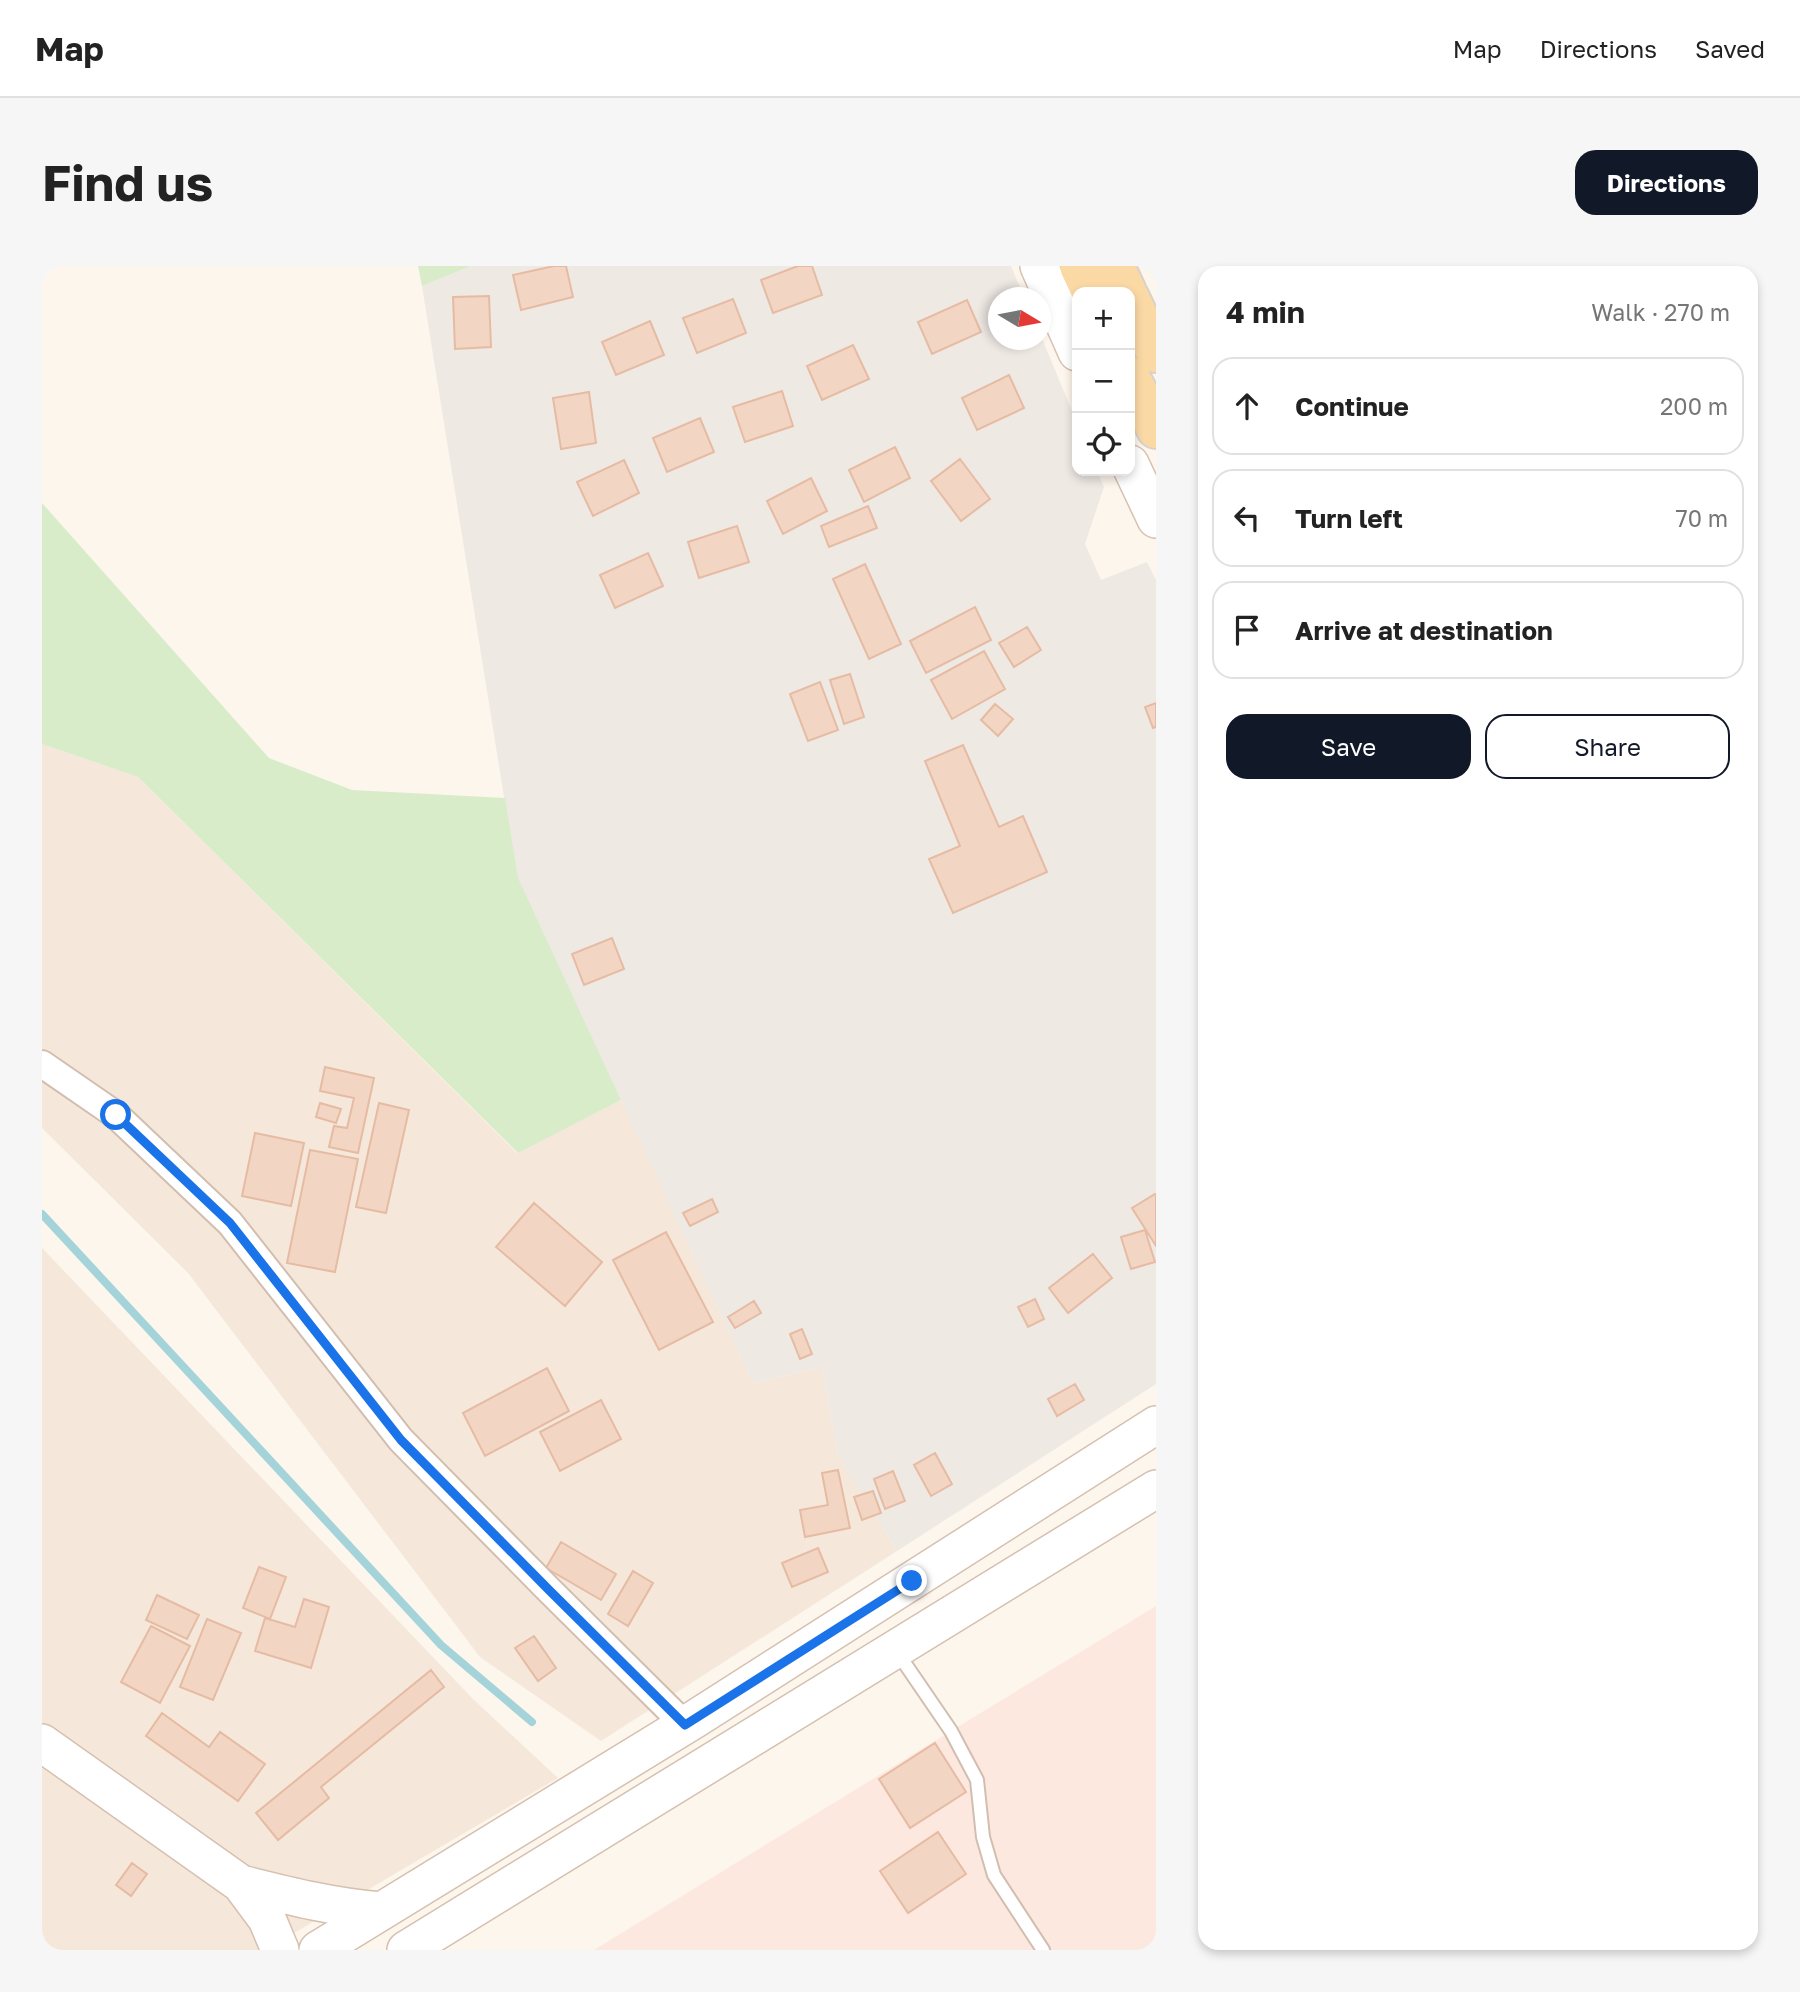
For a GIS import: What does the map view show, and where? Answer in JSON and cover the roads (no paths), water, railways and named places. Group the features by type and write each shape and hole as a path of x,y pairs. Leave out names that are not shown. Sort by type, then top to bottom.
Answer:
{"main road":[{"path":"1039,266 1076,350"},
{"path":"1079,266 1089,287"},
{"path":"1115,266 1125,287"},
{"path":"1135,309 1156,354"},
{"path":"1135,386 1156,429"},
{"path":"1135,475 1156,519"},
{"path":"318,1950 685,1725 1156,1425"},
{"path":"405,1950 1156,1489"},
{"path":"42,1743 241,1884 267,1919 280,1950"},
{"path":"241,1884 342,1908 381,1911"}],"street":[{"path":"42,1064 116,1115 230,1223 401,1440 685,1725"}],"lane":[{"path":"895,1649 951,1731 977,1780 983,1837 995,1875 1043,1950"}],"waterway":[{"path":"42,1214 441,1645 532,1722"}]}
